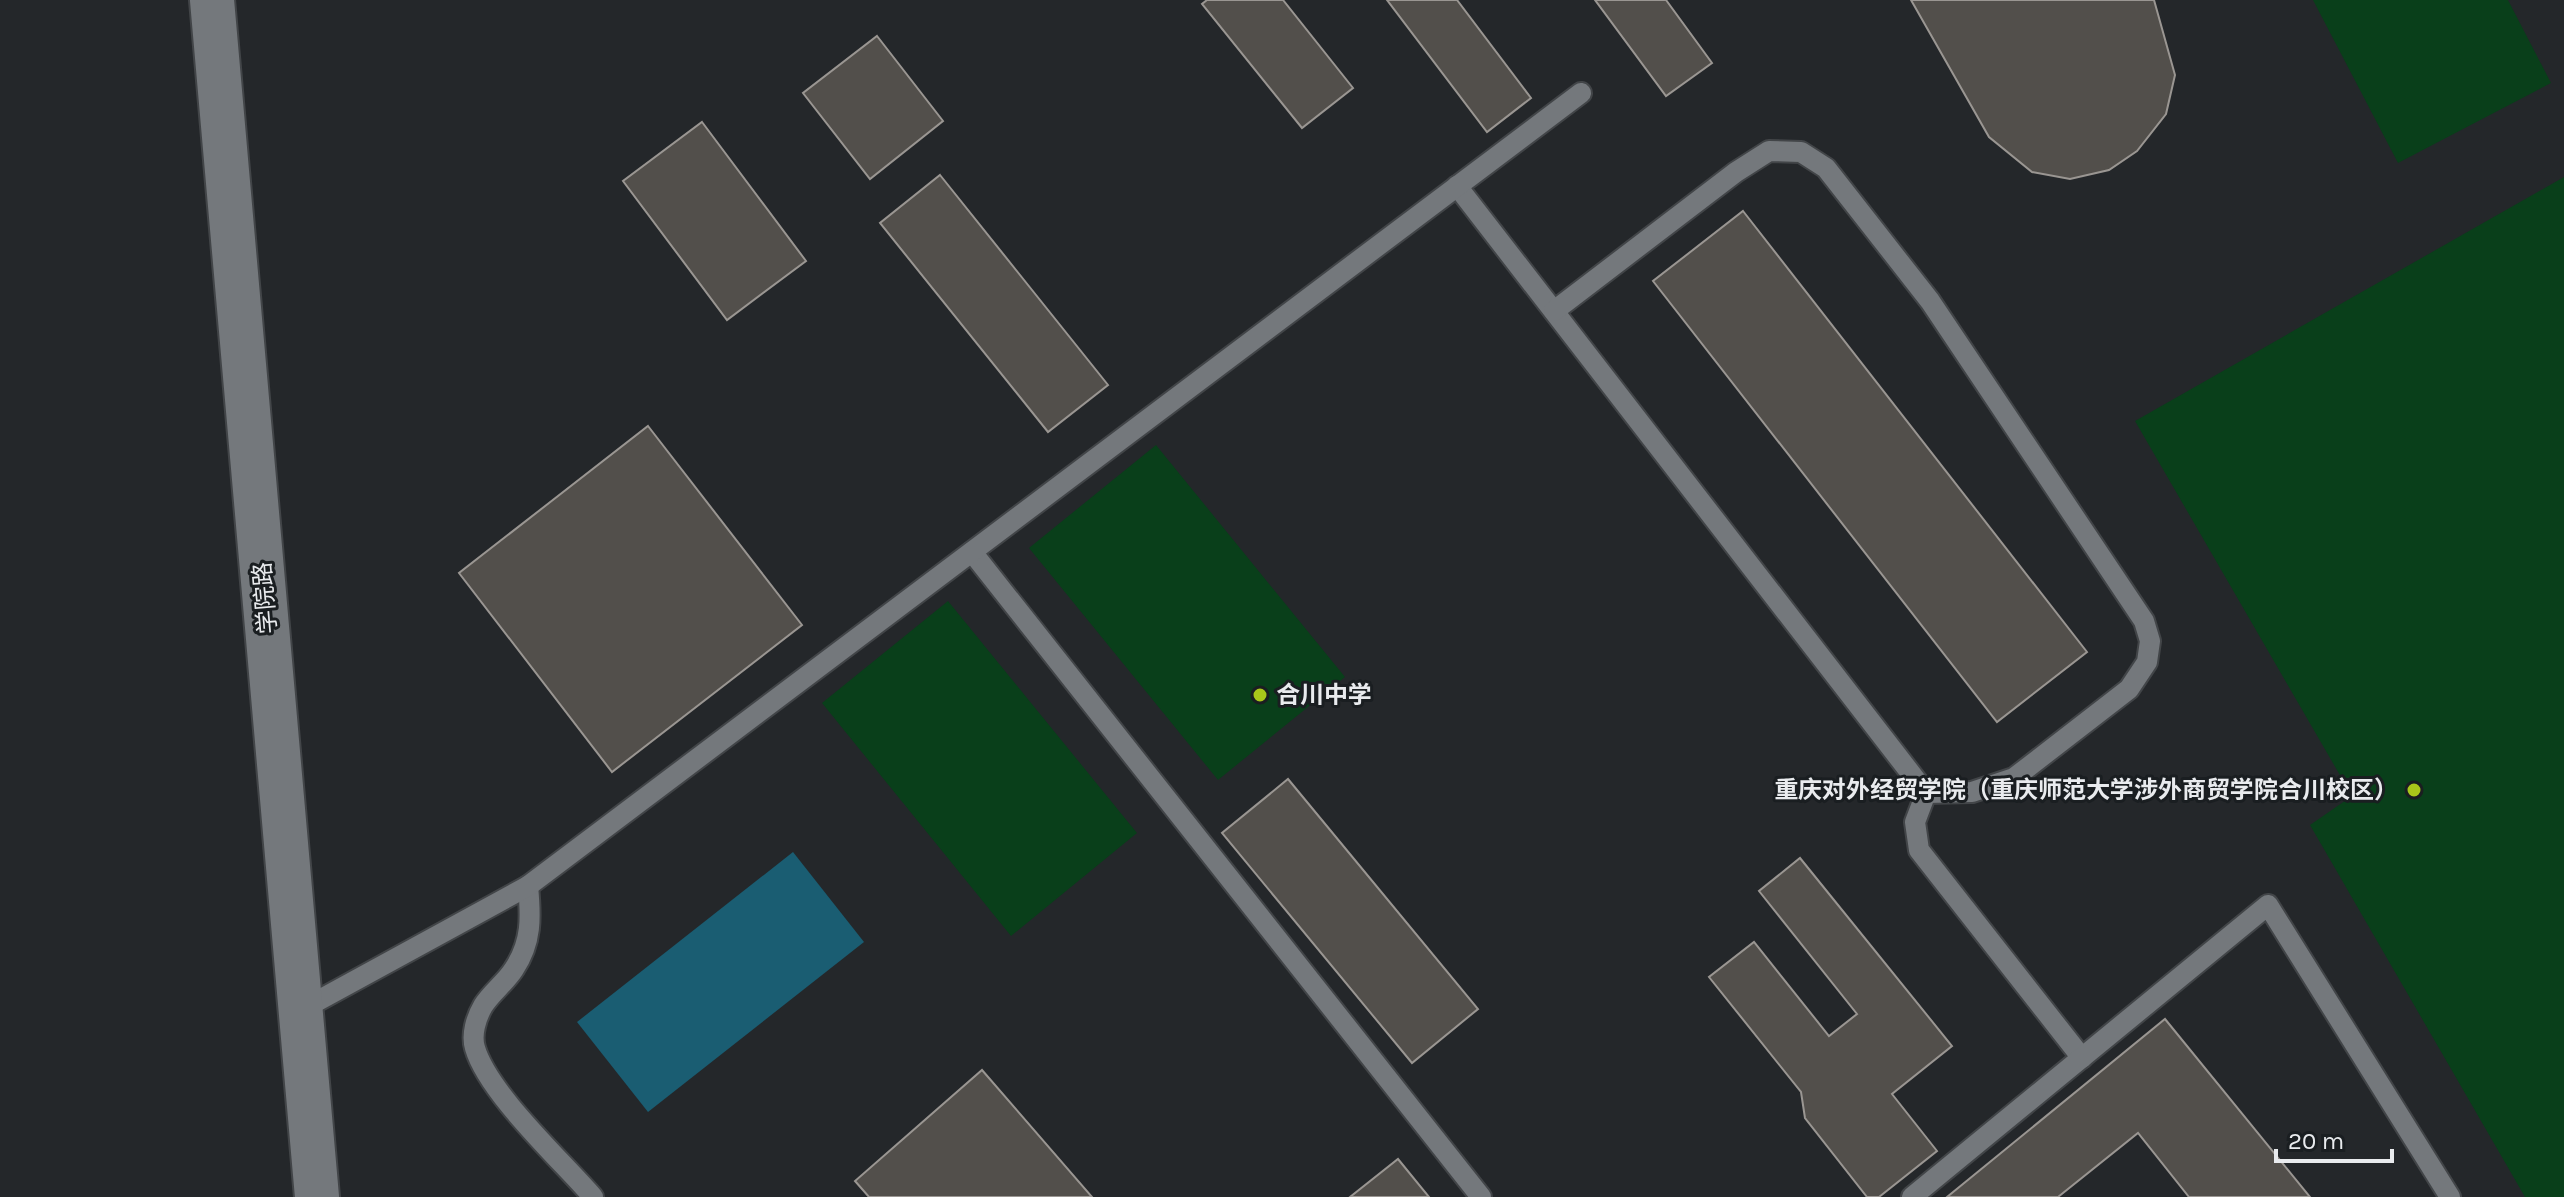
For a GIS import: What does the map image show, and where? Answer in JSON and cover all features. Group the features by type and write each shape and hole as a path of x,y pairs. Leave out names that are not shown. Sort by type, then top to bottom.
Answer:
{"street":[{"name":"学院路","path":"212,0 317,1197"}],"lane":[{"path":"301,1010 528,886 1581,93"},
{"path":"1554,311 1736,172 1769,151 1801,152 1826,168 1930,301 2144,621 2150,641 2147,662 2129,689 2014,778 1972,792 1926,793"},
{"path":"1457,186 1926,793"},
{"path":"972,552 1481,1197"},
{"path":"1926,793 1915,822 1919,850 2082,1058"},
{"path":"528,886 531,920 528,942 514,969 484,1005 475,1021 475,1047 495,1086 593,1197"},
{"path":"1912,1197 2268,905 2450,1197"}],"green space":[{"path":"2313,0 2508,0 2551,83 2398,163"},
{"path":"2564,177 2564,1197 2525,1197 2310,825 2352,796 2135,421"},
{"path":"1156,445 1345,677 1218,780 1029,548"},
{"path":"948,601 1137,833 1011,936 822,703"}],"water":[{"path":"793,852 864,942 648,1112 577,1022"}],"building":[{"path":"1207,0 1283,0 1353,88 1302,128 1202,4"},
{"path":"1387,0 1457,0 1531,98 1487,132"},
{"path":"1595,0 1666,0 1712,63 1666,96"},
{"path":"1911,0 2154,0 2175,75 2166,114 2137,151 2109,170 2070,179 2032,172 1989,137"},
{"path":"877,36 943,121 870,179 803,93"},
{"path":"702,122 806,261 727,320 623,181"},
{"path":"940,175 1108,385 1048,432 880,223"},
{"path":"1743,211 2087,652 1997,722 1653,281"},
{"path":"648,426 802,625 612,772 459,573"},
{"path":"1288,779 1478,1009 1412,1063 1222,833"},
{"path":"1800,858 1952,1046 1892,1094 1937,1151 1879,1197 1867,1197 1805,1118 1801,1092 1709,977 1754,942 1829,1036 1857,1014 1759,891"},
{"path":"2165,1019 2310,1197 2189,1197 2138,1133 2058,1197 1947,1197"},
{"path":"982,1070 1092,1197 869,1197 855,1181"},
{"path":"1398,1159 1429,1197 1350,1197"}],"place":[{"name":"合川中学","path":"1260,695"},
{"name":"重庆对外经贸学院（重庆师范大学涉外商贸学院合川校区）","path":"2414,790"}]}
